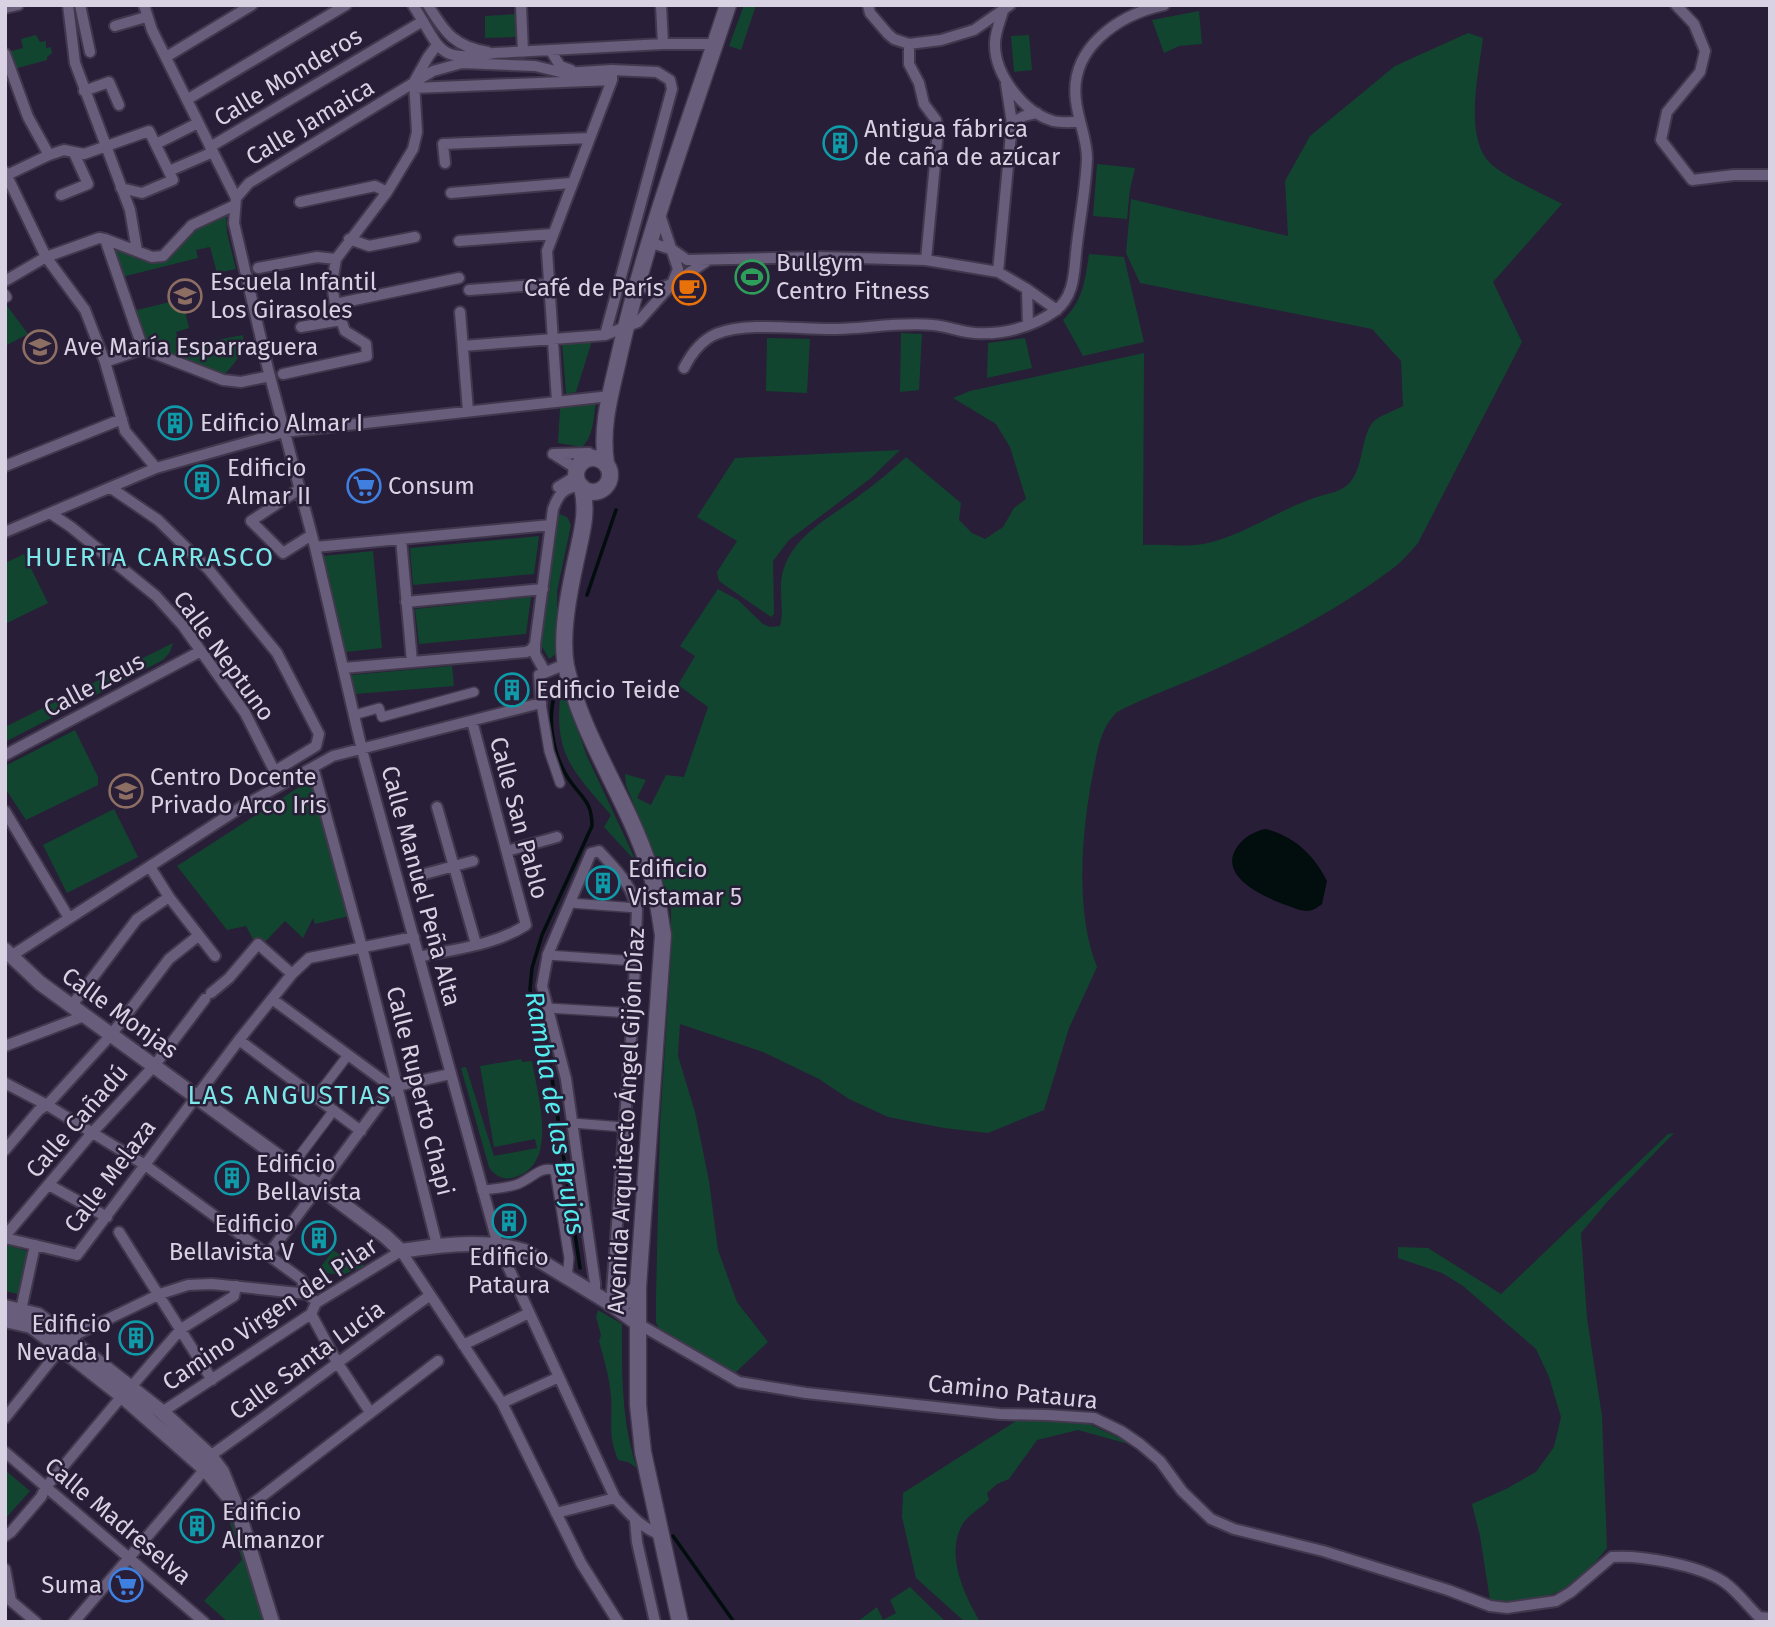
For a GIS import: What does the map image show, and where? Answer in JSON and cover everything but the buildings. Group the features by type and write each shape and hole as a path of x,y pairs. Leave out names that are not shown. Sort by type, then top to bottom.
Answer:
{"main road":[{"name":"Avenida Arquitecto Ángel Gijón Díaz","path":"585,513 611,477 606,463 603,432 625,328 649,242 728,5"},
{"name":"Avenida Arquitecto Ángel Gijón Díaz","path":"603,432 581,472 585,513 572,580 567,620 566,664 590,735 649,865 663,935 638,1287 639,1417 643,1452 680,1622"},
{"path":"602,490 595,492 581,472 592,458 606,463"},
{"path":"611,1304 628,1300 638,1287"}],"street":[{"path":"68,5 75,63 130,210 137,251"},
{"path":"80,5 90,52"},
{"path":"144,5 146,17 188,99 235,201"},
{"path":"166,57 252,5"},
{"path":"188,99 346,5"},
{"path":"413,5 437,45 444,53 455,57 663,44 715,44"},
{"path":"428,5 440,26 463,46 494,53"},
{"path":"521,5 523,52"},
{"path":"661,5 663,44"},
{"path":"868,5 870,13 888,34 909,44 941,40 974,30 1007,8"},
{"path":"684,368 694,350 715,335 747,327 838,329 891,324 933,325 975,333 1006,332 1028,325 1057,310 1072,290 1087,156 1075,98 1079,69 1092,43 1117,22 1164,5"},
{"path":"1676,5 1694,24 1705,51 1700,72 1667,112 1661,140 1692,180 1734,175 1770,175"},
{"path":"998,272 1012,124 1006,84 998,65 995,42 1007,8"},
{"path":"116,26 146,17"},
{"name":"Calle Monderos","path":"121,188 142,193 173,180 169,172 212,150 423,20"},
{"path":"974,30 995,42"},
{"path":"909,44 909,64 919,83 924,104 936,120 938,131 926,260"},
{"name":"Calle Jamaica","path":"414,85 437,45"},
{"path":"551,51 560,65 574,71"},
{"path":"5,54 28,117 49,155"},
{"name":"Calle Jamaica","path":"137,251 152,257 163,256 192,225 235,201 249,183 433,71 462,63 535,66 564,73 574,71 612,75"},
{"path":"283,374 367,356 366,344 345,331 335,304 332,283 336,259 387,192 413,149 417,132 414,85 657,72 670,80 672,89 604,335"},
{"path":"557,401 547,251 612,75"},
{"path":"84,91 109,82 119,105"},
{"path":"1006,84 1037,113 1054,121 1080,122"},
{"path":"1012,124 1024,116 1037,113"},
{"path":"156,144 198,123"},
{"path":"156,468 125,431 105,362 85,310 46,257 6,174 64,150 84,154 149,131 169,172"},
{"path":"445,163 443,144 590,138"},
{"path":"61,195 88,184 74,153"},
{"path":"451,193 571,183"},
{"path":"300,202 375,186 387,192"},
{"name":"Calle Manuel Peña Alta","path":"235,201 236,238 298,490 315,547 362,750 498,1245 615,1498 635,1520 660,1535"},
{"path":"636,284 654,290 672,284 678,269 659,212"},
{"path":"459,241 553,234"},
{"path":"349,239 369,246 415,237"},
{"path":"5,281 46,257 99,238 137,251"},
{"path":"105,239 143,349"},
{"path":"649,242 673,250 687,260 757,257 926,260 970,266 998,272 1057,310"},
{"path":"258,268 317,257 336,259"},
{"path":"463,346 604,335 625,328 638,322 672,284 707,261"},
{"path":"335,304 459,278"},
{"path":"469,290 549,284"},
{"path":"1027,289 1028,325"},
{"path":"460,312 468,411"},
{"path":"301,327 341,320"},
{"path":"105,362 143,349 223,380 241,382 270,376"},
{"path":"5,532 156,468 284,432 610,396"},
{"path":"5,466 122,419"},
{"path":"581,472 551,454 581,472"},
{"path":"545,672 534,653 554,509 553,494 562,484 581,472"},
{"path":"111,488 158,520 209,570 277,653 319,734 316,746 275,771"},
{"path":"298,490 251,521 283,553 310,536"},
{"name":"Calle Neptuno","path":"50,513 156,596 183,626 245,713 280,785"},
{"path":"315,547 551,526"},
{"path":"401,540 412,662"},
{"path":"407,601 543,589"},
{"path":"343,668 526,652 535,644"},
{"name":"Calle Zeus","path":"5,755 201,651"},
{"path":"560,783 549,751 539,676 566,664"},
{"path":"354,715 379,708 382,717 474,692"},
{"path":"8,953 69,918 243,806 333,756 541,703"},
{"name":"Calle San Pablo","path":"472,721 526,925 517,932 476,944"},
{"name":"Calle Ruperto Chapi","path":"313,768 362,947 437,1245"},
{"path":"419,957 476,944 437,807"},
{"path":"5,811 69,918"},
{"path":"507,851 557,837"},
{"path":"595,1296 566,1079 542,986 547,955 591,853 599,851 628,883 636,908 634,1013 611,1304"},
{"path":"417,876 473,861"},
{"path":"150,866 169,897 215,956"},
{"path":"634,895 656,891"},
{"path":"72,1005 137,919 169,897"},
{"path":"570,903 636,908"},
{"path":"5,1150 39,1110 47,1105 111,1035 169,959 198,936"},
{"name":"Calle Melaza","path":"5,1237 77,1255 292,974 309,958 414,937"},
{"name":"Calle Cañadú","path":"5,1237 92,1133 154,1066 208,996 229,978 258,944 292,974"},
{"name":"Calle Monjas","path":"8,953 40,983 320,1187 401,1251"},
{"path":"547,955 636,961"},
{"path":"272,999 385,1082 397,1086"},
{"path":"547,1008 634,1013"},
{"path":"5,1046 85,1016"},
{"path":"239,1040 362,1130"},
{"path":"316,1097 348,1055"},
{"path":"268,1255 386,1096 397,1086 450,1074"},
{"path":"5,1083 47,1105 145,1165 301,1279 312,1299"},
{"path":"291,1167 334,1110"},
{"path":"572,1123 624,1127"},
{"path":"482,1190 514,1186 541,1170 549,1168 555,1171 569,1258 567,1279"},
{"path":"49,1185 107,1217"},
{"path":"119,1232 212,1380"},
{"path":"21,1310 35,1245"},
{"path":"498,1245 437,1245 401,1251 502,1403 581,1563 618,1622"},
{"name":"Camino Pataura","path":"498,1245 524,1251 637,1323 739,1382 806,1393 1000,1414 1094,1418 1121,1431 1160,1461 1182,1491 1211,1519 1234,1529 1323,1551 1490,1606 1507,1608 1556,1601 1571,1592 1612,1557 1627,1556 1675,1563 1721,1580 1759,1617 1770,1618"},
{"name":"Camino Virgen del Pilar","path":"162,1412 311,1314 312,1299 401,1251"},
{"path":"285,1292 288,1286 287,1270"},
{"path":"5,1418 66,1343 160,1294 188,1285 236,1286 285,1292 312,1299"},
{"path":"5,1536 12,1532 46,1487 181,1329 234,1296 236,1286"},
{"name":"Calle Santa Lucia","path":"74,1622 208,1463 337,1362 429,1296"},
{"path":"5,1307 38,1315 66,1343 208,1463"},
{"path":"463,1345 529,1313"},
{"path":"311,1314 337,1362 370,1412"},
{"path":"5,1321 31,1326 66,1343"},
{"path":"239,1514 438,1361"},
{"path":"502,1403 559,1377"},
{"path":"126,1392 162,1412 208,1463 239,1514 272,1622"},
{"name":"Calle Madreselva","path":"5,1452 204,1622"},
{"path":"556,1513 615,1498"},
{"path":"635,1520 637,1542 655,1622"},
{"path":"5,1569 10,1601 36,1622"}],"green space":[{"path":"744,5 756,5 741,50 729,46"},
{"path":"1199,11 1202,44 1179,46 1164,53 1152,20"},
{"path":"516,14 517,37 485,38 485,16"},
{"path":"1468,33 1483,38 1475,104 1477,138 1482,153 1505,174 1562,204 1493,282 1522,342 1418,543 1396,566 1326,613 1231,662 1130,706 1110,720 1103,732 1097,753 1086,816 1082,868 1085,920 1097,967 1069,1028 1044,1110 988,1133 888,1117 763,1052 680,1024 678,1056 695,1112 709,1181 718,1250 737,1302 768,1342 735,1373 659,1329 656,1322 656,1297 660,1124 671,956 671,908 653,851 626,785 625,774 646,780 637,798 651,805 666,775 684,777 708,707 678,685 695,656 680,646 718,589 738,600 763,624 770,627 780,626 782,575 796,546 814,528 906,457 961,503 959,520 972,533 985,539 1003,527 1014,508 1026,499 1010,447 996,424 953,398 970,391 1144,353 1143,545 1192,545 1222,539 1303,502 1336,492 1348,485 1358,467 1364,441 1374,421 1403,406 1401,361 1372,329 1140,283 1126,253 1131,199 1288,236 1285,181 1310,136 1395,66"},
{"path":"36,35 40,42 46,41 46,48 51,47 52,53 47,60 14,69 8,52 23,48 21,39"},
{"path":"1029,35 1032,70 1014,72 1011,36"},
{"path":"1097,164 1135,168 1127,219 1093,216"},
{"path":"226,216 227,233 236,269 217,273 210,247 196,250 198,258 122,277 113,249 155,263 167,261 195,230"},
{"path":"1089,254 1124,257 1144,342 1083,356 1063,320 1079,298"},
{"path":"182,299 189,328 176,332 180,347 243,335 241,352 224,375 144,345 133,311"},
{"path":"5,303 28,334 5,346"},
{"path":"901,333 922,334 919,390 900,392"},
{"path":"767,338 810,339 807,393 766,391"},
{"path":"1025,338 1032,368 987,378 988,343"},
{"path":"592,341 576,392 566,394 562,343"},
{"path":"596,403 591,432 586,443 582,447 558,443 560,408"},
{"path":"900,450 871,478 789,540 773,561 774,614 771,617 719,581 717,572 737,541 697,517 735,458"},
{"path":"559,514 567,517 571,525 557,591 557,653 549,659 540,643"},
{"path":"539,536 534,574 413,585 410,548"},
{"path":"373,551 382,648 345,652 323,556"},
{"path":"24,554 48,603 5,624 5,563"},
{"path":"531,597 526,634 419,644 415,609"},
{"path":"173,643 163,660 5,742 5,727"},
{"path":"452,666 454,686 355,694 351,675"},
{"path":"562,682 586,754 637,863 604,827 611,815 574,770 567,756 559,725"},
{"path":"75,730 98,777 98,785 26,820 5,788 5,766"},
{"path":"310,780 349,916 315,924 313,918 303,938 285,921 264,943 258,937 254,941 246,926 227,930 177,866"},
{"path":"114,809 138,857 67,893 43,845"},
{"path":"521,1059 522,1062 532,1061 541,1110 541,1145 536,1160 527,1171 512,1178 502,1178 489,1167 461,1068 466,1067 494,1156 537,1148 535,1139 494,1147 480,1066"},
{"path":"1674,1133 1581,1233 1587,1318 1602,1416 1607,1548 1583,1575 1556,1592 1526,1601 1490,1600 1472,1504 1536,1472 1554,1447 1561,1417 1549,1377 1536,1349 1463,1286 1442,1273 1398,1258 1398,1247 1428,1248 1501,1294 1668,1134"},
{"path":"5,1244 29,1252 18,1294 5,1291"},
{"path":"333,1250 351,1262 354,1259 365,1266 342,1275 317,1272"},
{"path":"598,1310 622,1324 625,1414 637,1468 618,1460 613,1442 611,1395 599,1341 601,1335 596,1317"},
{"path":"1043,1420 1089,1424 1136,1446 1078,1430 1037,1440 1009,1479 997,1484 987,1493 989,1500 961,1527 957,1539 956,1563 963,1588 980,1622 965,1622 916,1578 902,1517 903,1493 1016,1421"},
{"path":"5,1470 30,1491 5,1519"},
{"path":"222,1492 264,1622 228,1622 204,1601 242,1560 220,1493"},
{"path":"910,1587 946,1622 857,1622 877,1607 883,1620 896,1613 890,1600"}],"shaded area":[{"path":"1265,829 1294,841 1316,863 1327,881 1322,904 1313,910 1299,910 1254,890 1236,874 1232,864 1241,842"}],"waterway":[{"name":"Rambla de las Brujas","path":"587,595 616,510"},
{"name":"Rambla de las Brujas","path":"557,688 551,722 555,746 562,768 588,805 592,826 542,935 532,968 530,989 548,1051 580,1268"},
{"name":"Rambla de las Brujas","path":"673,1536 734,1622"}],"place":[{"name":"Antigua fábrica de caña de azúcar","path":"840,143"},
{"name":"Bullgym Centro Fitness","path":"752,277"},
{"name":"Café de París","path":"689,288"},
{"name":"Escuela Infantil Los Girasoles","path":"185,296"},
{"name":"Ave María Esparraguera","path":"40,347"},
{"name":"Edificio Almar I","path":"175,423"},
{"name":"Edificio Almar II","path":"202,482"},
{"name":"Consum","path":"364,486"},
{"name":"Edificio Teide","path":"512,690"},
{"name":"Centro Docente Privado Arco Iris","path":"126,791"},
{"name":"Edificio Vistamar 5","path":"603,883"},
{"name":"Edificio Bellavista","path":"232,1178"},
{"name":"Edificio Pataura","path":"509,1221"},
{"name":"Edificio Bellavista V","path":"319,1238"},
{"name":"Edificio Nevada I","path":"136,1338"},
{"name":"Edificio Almanzor","path":"197,1526"},
{"name":"Suma","path":"126,1585"}],"district":[{"name":"HUERTA CARRASCO","path":"150,557"},
{"name":"LAS ANGUSTIAS","path":"290,1095"}]}
